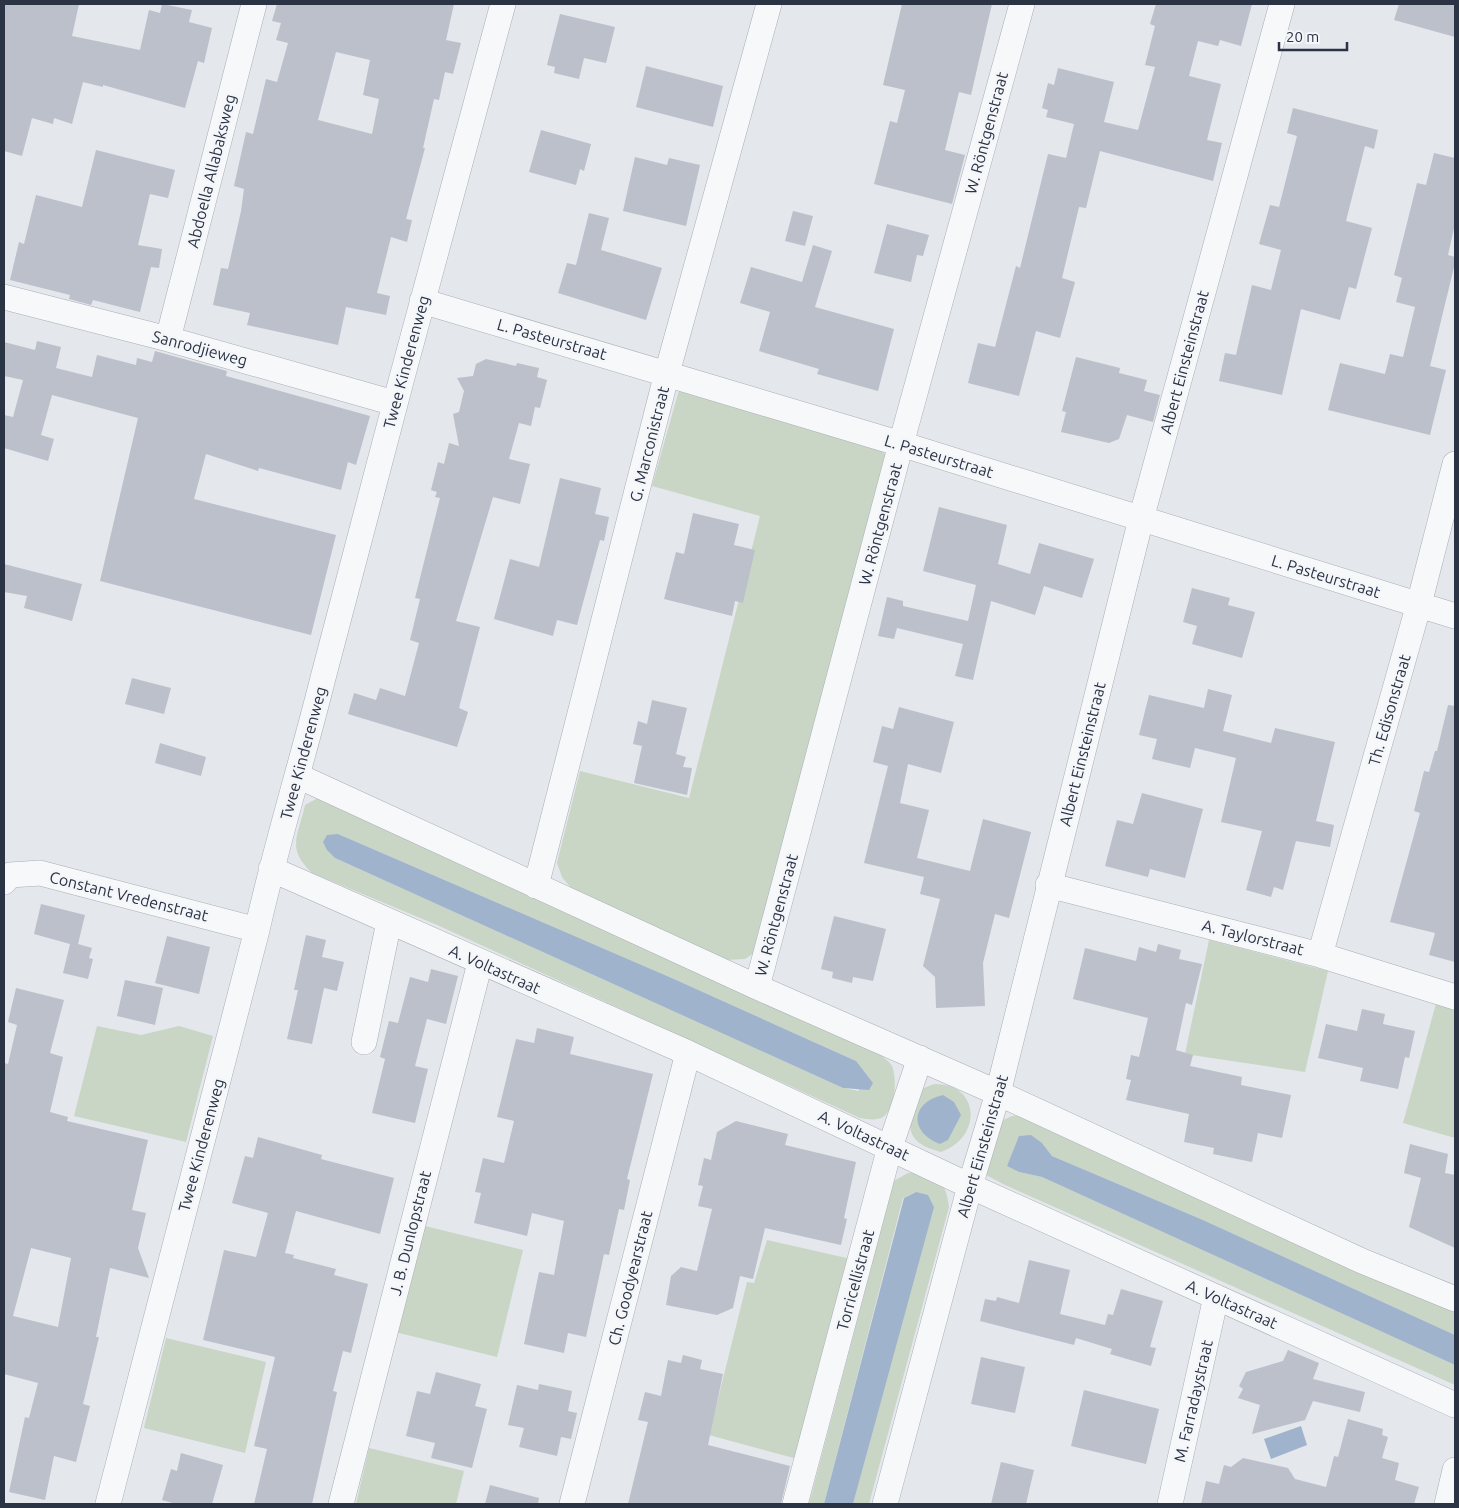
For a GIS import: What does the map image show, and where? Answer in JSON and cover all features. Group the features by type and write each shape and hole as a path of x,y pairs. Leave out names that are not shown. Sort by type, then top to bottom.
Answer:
{"street":[{"name":"Abdoella Allabaksweg","path":"168,339 254,4"},
{"name":"Twee Kinderenweg","path":"108,1504 258,930 271,869 298,776 394,402 503,4"},
{"name":"G. Marconistraat","path":"536,886 667,373 768,4"},
{"name":"W. Röntgenstraat","path":"757,987 901,444 1022,4"},
{"name":"Albert Einsteinstraat","path":"885,1504 970,1186 998,1093 1048,885 1141,519 1282,4"},
{"name":"Sanrodjieweg","path":"4,297 168,339 394,402"},
{"name":"L. Pasteurstraat","path":"422,301 901,444 1455,616"},
{"name":"Th. Edisonstraat","path":"1320,955 1419,604 1455,464"},
{"path":"298,776 757,987 998,1093 1354,1256 1455,1299"},
{"name":"A. Voltastraat","path":"271,869 480,963 688,1053 970,1186 1455,1405"},
{"name":"Constant Vredenstraat","path":"4,882 10,875 40,874 258,930"},
{"name":"A. Taylorstraat","path":"1048,885 1320,955 1455,997"},
{"path":"364,1042 389,922"},
{"name":"J. B. Dunlopstraat","path":"341,1504 480,963"},
{"name":"Ch. Goodyearstraat","path":"572,1504 688,1053"},
{"name":"Torricellistraat","path":"795,1504 890,1147 920,1058"},
{"name":"M. Farradaystraat","path":"1170,1504 1216,1297"},
{"path":"1447,1504 1455,1470"}],"green space":[{"path":"679,390 876,446 886,455 754,953 745,959 725,960 571,888 562,877 557,863 580,771 689,798 760,516 652,486"},
{"path":"318,798 881,1055 891,1065 894,1072 895,1085 891,1107 883,1117 877,1119 860,1118 437,925 312,873 299,856 296,842 305,805","holes":["338,834 674,979 856,1061 859,1091 843,1088 335,858"]},
{"path":"1209,940 1328,971 1305,1072 1185,1054"},
{"path":"1437,1000 1455,1005 1455,1138 1403,1123"},
{"path":"97,1026 141,1035 179,1026 213,1036 186,1142 74,1116"},
{"path":"935,1084 950,1086 961,1093 968,1102 971,1113 964,1135 954,1145 941,1152 918,1142 911,1132 910,1125 916,1098 923,1089"},
{"path":"1023,1115 1210,1203 1455,1312 1455,1335 1203,1220 1052,1156 1042,1143 1007,1165 1019,1172 1042,1177 1455,1365 1455,1385 986,1175 1001,1121 1012,1116"},
{"path":"918,1172 937,1180 944,1187 949,1207 869,1504 853,1504 892,1357 916,1192 903,1198 824,1504 809,1504 894,1181 908,1173"},
{"path":"421,1225 523,1250 497,1357 395,1332"},
{"path":"767,1240 851,1259 801,1460 709,1435 747,1282 754,1283"},
{"path":"166,1338 266,1362 245,1453 144,1428"},
{"path":"369,1448 464,1471 456,1504 356,1504"}],"water":[{"path":"338,834 674,979 856,1061 873,1083 869,1090 843,1088 335,858 327,850 323,842 327,835"},
{"path":"943,1095 954,1102 961,1115 948,1140 940,1144 922,1132 917,1118 925,1104"},
{"path":"1031,1135 1042,1143 1052,1156 1203,1220 1455,1335 1455,1365 1042,1177 1019,1172 1007,1166 1019,1136"},
{"path":"916,1192 928,1195 934,1207 853,1504 824,1504 904,1198"},
{"path":"1301,1426 1307,1445 1271,1459 1264,1439"}],"building":[{"path":"4,4 79,4 72,36 140,50 149,10 160,13 162,4 192,10 189,22 212,28 204,63 198,61 185,108 103,85 103,87 83,82 72,124 54,118 53,124 32,118 22,156 4,151"},
{"path":"277,4 454,4 446,40 461,43 453,74 445,72 439,100 434,99 423,148 425,148 406,219 412,220 407,242 391,237 377,293 390,296 386,315 346,307 338,345 247,325 250,313 213,305 221,268 228,269 241,211 244,189 234,186 246,132 253,134 266,79 277,82 288,43 276,40 281,23 272,21","holes":["336,52 370,60 363,95 379,99 372,134 318,120"]},
{"path":"902,4 992,4 971,95 959,92 945,150 965,155 952,204 874,184 890,121 897,123 905,90 883,85"},
{"path":"1156,4 1252,4 1241,46 1220,40 1218,46 1198,41 1189,76 1221,84 1207,140 1222,143 1213,181 1100,151 1086,208 1079,207 1062,278 1075,282 1060,338 1036,331 1019,396 968,383 978,343 995,347 1016,266 1020,268 1048,154 1066,158 1074,124 1046,117 1048,110 1042,108 1048,83 1054,85 1058,68 1114,82 1104,122 1138,130 1155,67 1145,65 1155,26 1150,24"},
{"path":"1399,4 1455,4 1455,37 1394,20"},
{"path":"560,14 615,27 606,63 584,58 579,79 554,73 555,67 547,65"},
{"path":"646,66 723,86 713,127 636,107"},
{"path":"1293,108 1378,130 1374,149 1365,146 1346,221 1372,228 1356,289 1349,287 1340,320 1301,309 1282,395 1219,381 1225,353 1236,355 1252,285 1271,290 1281,250 1259,244 1270,205 1279,207 1297,136 1287,133"},
{"path":"541,130 591,144 584,171 580,169 576,185 529,172"},
{"path":"96,150 175,170 168,198 150,194 138,245 162,249 159,268 151,267 140,312 93,300 91,305 69,299 70,295 10,280 19,242 24,244 36,195 82,207"},
{"path":"1434,153 1455,158 1455,224 1448,255 1455,257 1455,263 1430,366 1446,370 1430,435 1328,410 1340,363 1385,374 1390,354 1403,357 1415,307 1396,302 1402,278 1394,275 1417,183 1426,185"},
{"path":"635,157 667,165 669,158 700,165 686,226 623,211"},
{"path":"793,211 813,216 805,246 785,241"},
{"path":"589,213 609,218 601,250 662,268 646,320 558,293 567,263 576,265"},
{"path":"887,224 929,235 923,256 917,255 911,282 874,273"},
{"path":"813,245 832,251 815,307 894,329 878,391 817,374 819,369 759,351 770,312 740,303 751,267 802,282"},
{"path":"37,341 61,347 56,368 92,377 97,355 136,365 137,358 152,362 155,351 227,371 226,376 370,416 356,465 348,462 341,490 259,468 258,471 206,454 194,499 336,535 311,635 100,581 138,418 52,395 41,435 54,439 48,461 4,448 4,415 13,417 23,380 4,376 4,342 35,350"},
{"path":"1076,357 1120,368 1119,373 1147,380 1144,391 1160,395 1153,422 1127,415 1119,439 1109,443 1061,432 1066,412 1062,411"},
{"path":"486,359 516,366 517,363 539,368 537,377 547,380 540,408 535,407 531,426 519,423 509,459 530,464 520,504 493,497 456,621 480,627 459,708 468,712 457,747 348,714 354,693 376,700 380,688 405,696 419,643 410,640 420,599 415,598 440,498 435,497 437,492 431,490 438,462 444,464 449,443 459,446 453,414 459,412 464,391 457,378 473,376 476,364"},
{"path":"560,478 601,488 595,514 609,517 604,541 600,540 577,625 557,620 553,636 494,619 510,559 539,567"},
{"path":"939,507 1007,525 998,564 1030,574 1039,543 1094,559 1082,598 1044,586 1035,615 991,601 973,680 955,676 963,644 897,628 894,639 878,636 887,597 903,601 903,606 968,621 976,585 923,571"},
{"path":"693,513 739,524 734,545 755,550 743,603 735,601 732,616 664,599 676,552 684,554"},
{"path":"4,564 82,584 72,621 24,608 27,596 4,592"},
{"path":"1192,588 1230,598 1228,605 1255,612 1242,658 1192,644 1197,626 1183,622"},
{"path":"132,678 171,688 164,714 125,704"},
{"path":"1208,689 1232,695 1223,731 1271,743 1275,728 1335,742 1316,821 1334,825 1330,847 1296,841 1283,890 1274,887 1271,897 1246,890 1262,831 1221,822 1236,758 1195,748 1190,768 1152,759 1157,739 1139,735 1149,695 1204,708"},
{"path":"652,700 687,708 676,754 686,757 683,767 692,768 687,795 634,783 642,746 633,744 638,721 647,724"},
{"path":"1448,705 1455,706 1455,962 1429,955 1435,933 1390,922 1420,813 1414,811 1424,771 1429,772 1435,751 1437,751"},
{"path":"899,707 954,722 941,773 908,764 900,803 929,810 917,858 970,871 983,819 1031,832 1009,918 995,914 983,963 985,1006 936,1008 935,977 923,966 940,899 920,894 924,877 864,863 888,766 873,762 882,726 893,729"},
{"path":"160,743 206,757 201,776 155,763"},
{"path":"1142,793 1203,809 1185,878 1150,869 1148,877 1105,866 1117,820 1133,824"},
{"path":"41,904 85,915 78,944 92,948 89,958 93,959 88,979 63,973 70,944 34,934"},
{"path":"834,916 886,929 873,981 853,977 852,983 832,978 833,972 821,969"},
{"path":"306,935 326,940 322,957 344,962 337,991 324,988 312,1044 287,1039 298,990 294,990"},
{"path":"167,936 210,947 199,994 155,983"},
{"path":"1158,944 1181,950 1179,959 1202,964 1192,1005 1186,1003 1176,1050 1193,1055 1190,1066 1242,1077 1241,1085 1291,1095 1282,1138 1258,1133 1252,1162 1213,1154 1214,1148 1184,1142 1189,1114 1126,1100 1131,1080 1126,1079 1131,1055 1139,1057 1148,1018 1073,999 1085,948 1136,961 1139,947 1156,952"},
{"path":"431,969 458,976 446,1024 427,1019 415,1066 428,1069 415,1123 372,1113 385,1059 380,1057 389,1021 398,1023 410,977 428,982"},
{"path":"125,980 163,988 155,1025 117,1016"},
{"path":"16,988 64,1000 50,1053 63,1057 50,1112 68,1117 67,1121 148,1140 132,1210 146,1213 138,1248 149,1278 110,1268 96,1337 99,1337 83,1404 90,1406 76,1462 54,1456 45,1500 9,1492 25,1417 29,1418 38,1383 4,1374 4,1063 8,1064 17,1025 8,1022","holes":["31,1248 71,1258 58,1327 13,1316"]},
{"path":"1362,1009 1385,1014 1383,1024 1415,1031 1409,1058 1405,1057 1398,1089 1360,1081 1363,1068 1318,1058 1326,1024 1357,1031"},
{"path":"537,1028 574,1037 570,1054 653,1074 627,1179 630,1180 624,1210 619,1209 609,1255 604,1254 586,1337 568,1333 564,1353 524,1344 539,1272 554,1275 564,1221 532,1213 527,1236 474,1223 481,1193 475,1192 483,1158 504,1163 514,1121 497,1117 516,1039 534,1043"},
{"path":"736,1121 788,1134 785,1145 856,1162 844,1218 847,1219 841,1245 765,1228 753,1279 740,1276 733,1308 717,1315 666,1305 671,1276 681,1267 697,1271 712,1209 698,1206 703,1186 698,1185 704,1158 711,1160 717,1132"},
{"path":"258,1137 322,1155 321,1159 394,1178 380,1234 296,1211 285,1253 294,1255 293,1258 336,1269 334,1275 368,1284 351,1353 343,1351 333,1391 337,1392 312,1504 254,1504 267,1449 254,1446 275,1357 203,1340 224,1250 256,1257 268,1213 232,1203 245,1156 253,1158"},
{"path":"1410,1144 1448,1154 1445,1173 1455,1175 1455,1248 1409,1227 1421,1178 1404,1173"},
{"path":"1029,1260 1070,1270 1060,1314 1105,1325 1108,1314 1113,1315 1121,1289 1163,1301 1150,1347 1156,1348 1151,1366 1110,1354 1112,1349 1076,1338 1074,1345 980,1321 985,1299 996,1301 997,1297 1019,1303"},
{"path":"1288,1350 1319,1363 1313,1379 1365,1392 1360,1412 1313,1401 1305,1420 1252,1434 1260,1405 1238,1398 1243,1389 1239,1386 1246,1372 1283,1361"},
{"path":"683,1355 702,1360 700,1369 723,1374 708,1445 790,1466 781,1504 628,1504 648,1422 638,1420 645,1392 661,1396 668,1360 681,1363"},
{"path":"981,1357 1025,1367 1015,1413 971,1404"},
{"path":"436,1372 481,1384 475,1406 487,1409 472,1468 431,1458 435,1443 406,1436 417,1391 430,1394"},
{"path":"539,1384 572,1391 568,1411 577,1413 571,1439 561,1437 557,1456 519,1447 524,1428 508,1425 517,1385 538,1390"},
{"path":"1084,1390 1159,1409 1146,1464 1071,1446"},
{"path":"1348,1419 1383,1429 1382,1435 1388,1437 1382,1458 1399,1463 1395,1480 1419,1487 1414,1504 1201,1504 1206,1481 1219,1484 1224,1465 1231,1467 1243,1458 1288,1468 1295,1479 1326,1487 1334,1456 1338,1457"},
{"path":"181,1453 223,1465 212,1504 176,1504 162,1500 171,1469 177,1471"},
{"path":"1001,1462 1034,1470 1026,1504 991,1504"},
{"path":"490,1485 539,1498 538,1504 485,1504"}]}
